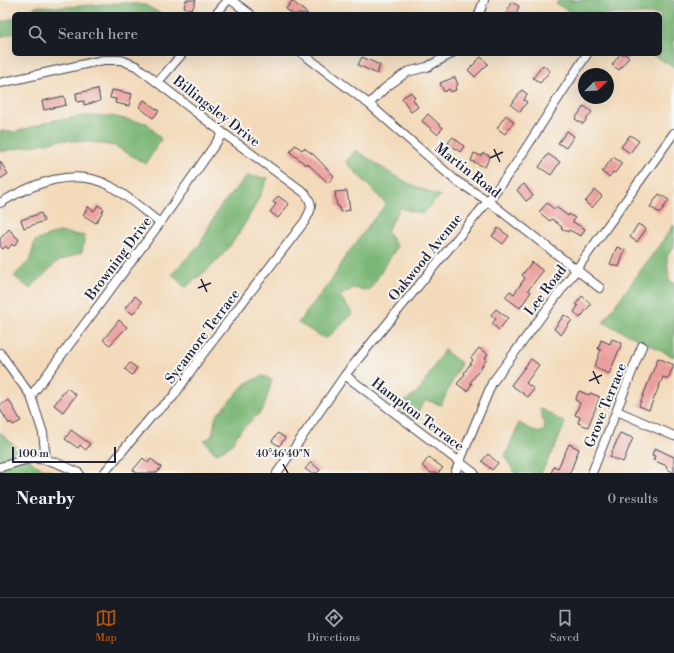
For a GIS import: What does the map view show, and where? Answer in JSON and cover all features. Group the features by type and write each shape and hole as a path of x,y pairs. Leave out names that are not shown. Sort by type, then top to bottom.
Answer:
{"street":[{"path":"218,12 230,0 247,12"},
{"path":"480,12 484,0"},
{"path":"158,82 180,56"},
{"name":"Martin Road","path":"306,56 369,104 455,180 488,201 600,288"},
{"path":"369,104 385,88 407,72 427,67 447,56"},
{"name":"Oakwood Avenue","path":"277,473 345,375 488,201 513,168 586,56"},
{"name":"Billingsley Drive","path":"0,83 103,60 121,60 136,66 223,133 305,193 311,203 312,208"},
{"name":"Browning Drive","path":"31,396 160,223 223,133"},
{"name":"Lee Road","path":"455,473 492,382 576,270 674,133"},
{"path":"0,203 45,181 55,178 84,178 110,186 160,223"},
{"name":"Sycamore Terrace","path":"104,473 151,417 173,397 199,360 305,221 312,208"},
{"name":"Grove Terrace","path":"592,473 642,346"},
{"path":"0,353 31,396 43,433 46,460"},
{"name":"Hampton Terrace","path":"345,375 474,473"},
{"path":"617,411 674,436"},
{"path":"0,467 31,459 46,460 57,463 79,473"}],"green space":[{"path":"559,0 674,0 674,67 654,56 662,56 662,12 571,12 556,4"},
{"path":"124,3 145,5 158,12 27,12 38,6 64,7"},
{"path":"12,19 12,34 0,37 0,22"},
{"path":"86,116 111,116 147,123 161,139 146,164 115,146 90,142 62,140 0,152 0,131 15,132 55,120"},
{"path":"356,150 390,173 412,185 440,196 422,214 400,208 387,231 397,247 369,291 353,288 340,296 353,314 326,339 298,323 333,278 346,256 386,204 346,162"},
{"path":"247,176 268,178 252,212 225,252 185,288 172,274 200,244 219,208"},
{"path":"674,225 674,247 667,256 669,281 674,283 674,357 603,322"},
{"path":"59,232 85,236 82,252 57,262 30,289 14,276 30,260 35,241"},
{"path":"444,350 461,363 441,405 426,400 413,419 397,407 420,390"},
{"path":"263,376 272,380 263,410 240,431 230,446 216,454 204,441 212,436 216,416 246,383"},
{"path":"540,408 565,423 556,445 541,473 515,473 505,457 519,423 538,433 545,430"},
{"path":"0,432 35,465 56,473 7,473 0,468"}],"building":[{"path":"186,0 196,0 192,10 184,7"},
{"path":"292,1 306,12 290,12 286,9"},
{"path":"511,2 519,6 517,12 507,12"},
{"path":"619,56 629,57 619,70 612,65"},
{"path":"362,57 380,65 377,74 358,65"},
{"path":"481,57 488,64 475,77 468,70"},
{"path":"543,65 550,71 540,83 533,78"},
{"path":"455,77 458,85 455,87 456,90 451,92 449,89 444,92 440,83"},
{"path":"98,89 100,101 84,105 84,101 77,102 76,93"},
{"path":"112,90 132,94 129,106 115,103 116,99 110,98"},
{"path":"522,90 527,94 524,100 527,102 520,112 511,105"},
{"path":"411,92 418,107 411,112 402,98"},
{"path":"64,96 66,105 44,110 42,101"},
{"path":"144,100 159,111 153,118 139,107"},
{"path":"584,106 592,112 583,124 575,119"},
{"path":"428,114 443,128 437,134 422,121"},
{"path":"506,115 514,122 505,134 497,128"},
{"path":"567,131 574,136 566,148 558,143"},
{"path":"630,135 639,141 630,153 621,147"},
{"path":"453,137 464,146 460,152 448,143"},
{"path":"295,145 302,150 304,148 314,155 334,176 328,183 307,163 306,165 290,152"},
{"path":"474,153 481,156 483,153 490,156 485,167 471,161"},
{"path":"548,154 560,162 551,175 539,167"},
{"path":"613,157 622,163 615,173 613,172 609,177 602,172"},
{"path":"0,161 8,174 0,179"},
{"path":"524,184 533,196 526,201 517,190"},
{"path":"595,190 602,196 592,208 585,202"},
{"path":"347,191 350,210 340,212 339,206 337,206 335,192"},
{"path":"659,194 669,200 660,213 650,207"},
{"path":"278,196 289,204 278,218 270,212 276,204 273,202"},
{"path":"547,203 554,209 556,207 568,216 569,214 575,218 573,222 585,229 581,236 561,228 562,227 552,219 550,221 539,212"},
{"path":"98,205 104,209 96,223 83,215 88,207 94,211"},
{"path":"41,213 44,221 24,228 21,220"},
{"path":"638,224 646,229 637,242 630,237"},
{"path":"498,228 509,236 503,244 492,236"},
{"path":"9,229 19,240 14,246 12,244 8,249 6,246 3,249 0,246 0,239"},
{"path":"617,247 625,250 619,267 610,264"},
{"path":"532,262 543,271 528,290 531,292 520,308 505,297 510,291 514,294 525,278 522,275"},
{"path":"135,296 142,302 133,314 125,308"},
{"path":"582,296 591,304 580,318 574,312 578,306 576,304"},
{"path":"496,309 508,318 499,330 492,324 496,319 491,315"},
{"path":"564,315 572,320 561,335 554,329"},
{"path":"119,320 127,327 110,345 103,340"},
{"path":"612,339 622,343 609,374 594,367 601,350 598,349 601,340 610,344"},
{"path":"479,348 488,354 485,358 487,359 470,383 472,384 467,391 457,384 473,360 471,358"},
{"path":"658,358 674,365 668,379 663,377 649,410 639,406"},
{"path":"531,359 539,365 526,383 534,389 528,397 511,385"},
{"path":"130,363 137,368 132,375 125,369"},
{"path":"67,388 76,395 63,412 54,405"},
{"path":"579,391 600,397 588,427 578,423 580,417 575,415 580,403 575,400"},
{"path":"9,400 21,421 13,425 11,422 9,424 0,409 0,405"},
{"path":"71,430 90,444 86,450 80,445 78,448 65,439"},
{"path":"278,433 285,438 279,446 272,441"},
{"path":"620,433 633,438 623,462 610,457"},
{"path":"569,444 579,449 570,473 551,473 554,466 558,468"},
{"path":"655,448 674,457 674,473 666,468 667,466 653,460 655,456 652,455"},
{"path":"488,454 498,463 492,470 482,461"},
{"path":"429,457 443,468 438,473 431,473 422,466"},
{"path":"143,458 148,463 151,459 161,467 157,473 137,473 133,470"},
{"path":"311,462 320,470 317,473 311,473 305,469"}]}
